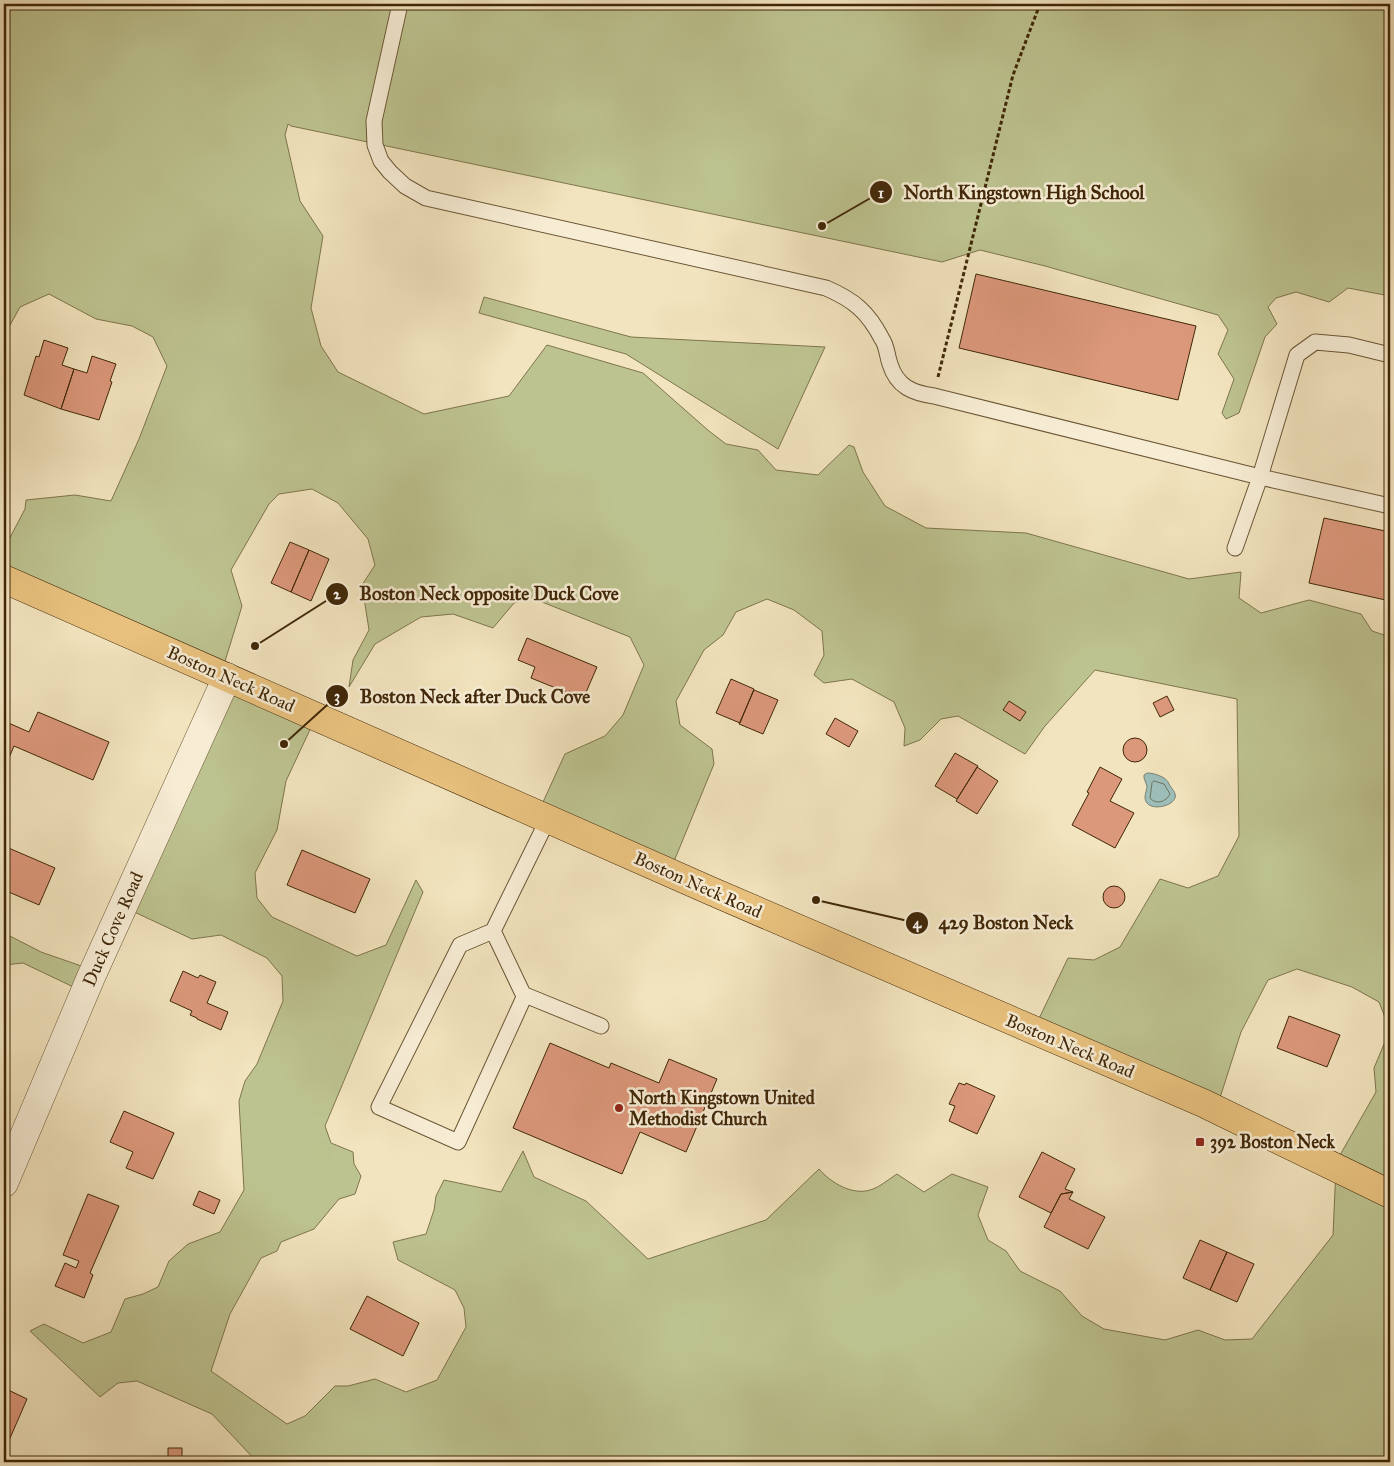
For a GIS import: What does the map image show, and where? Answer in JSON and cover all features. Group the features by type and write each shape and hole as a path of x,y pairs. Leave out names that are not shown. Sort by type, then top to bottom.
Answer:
{"main road":[{"name":"Boston Neck Road","path":"4,579 720,895 1203,1103 1390,1194"}],"street":[{"name":"Duck Cove Road","path":"4,1183 91,977 227,677"}],"lane":[{"path":"400,4 374,121 375,144 382,161 390,172 405,186 426,198 826,288 845,296 863,311 884,340 890,367 901,384 916,393 1260,477 1390,506"},
{"path":"1236,548 1297,355 1315,342 1349,345 1390,355"},
{"path":"524,996 458,1142 379,1107 460,945 492,931 548,819"},
{"path":"492,931 524,996"},
{"path":"524,996 525,994 601,1026"}],"path":[{"path":"934,396 1013,75 1040,4"}],"green space":[{"path":"4,4 1390,4 1390,296 1348,288 1329,302 1296,292 1276,298 1268,307 1277,324 1265,337 1239,413 1226,419 1222,413 1234,379 1218,354 1228,330 1218,315 1045,266 980,250 942,262 288,124 285,135 300,201 323,236 311,308 321,346 338,372 424,414 509,396 547,345 643,373 726,444 758,450 776,470 818,475 849,445 854,447 863,472 885,506 926,528 1026,533 1189,579 1241,572 1239,598 1261,613 1309,600 1361,614 1372,631 1390,637 1390,1030 1379,1002 1352,987 1297,969 1268,980 1241,1032 1218,1104 1035,1027 1068,958 1094,960 1120,947 1160,879 1188,888 1218,876 1239,836 1237,699 1095,670 1045,726 1025,754 958,716 941,719 920,740 904,746 905,728 894,702 852,679 824,683 814,675 824,655 822,631 794,610 767,599 736,612 723,635 704,650 676,701 680,725 712,749 714,764 670,871 538,813 565,754 605,736 623,715 644,665 630,637 532,598 514,603 493,628 453,614 421,617 375,644 349,687 353,660 369,630 362,585 375,565 368,539 338,503 312,489 279,494 269,504 231,570 242,606 222,671 4,579 4,549 25,509 26,500 75,495 111,501 139,439 167,366 153,337 132,326 96,319 49,294 20,307 9,327 4,329"},
{"path":"484,297 631,337 825,347 778,449 626,354 479,313"},
{"path":"225,688 315,719 286,781 277,830 255,873 257,898 272,917 357,956 386,945 416,880 423,892 325,1126 331,1143 353,1152 354,1164 361,1176 355,1194 339,1199 314,1229 281,1242 277,1251 261,1258 230,1314 211,1371 287,1424 305,1416 335,1386 348,1386 375,1379 406,1392 437,1380 466,1327 464,1308 455,1290 398,1260 393,1242 426,1234 434,1210 436,1196 444,1180 501,1192 523,1151 534,1177 586,1201 648,1259 766,1220 819,1169 836,1184 858,1191 876,1188 897,1174 924,1192 952,1174 988,1187 978,1215 988,1240 1006,1251 1020,1271 1060,1291 1082,1316 1104,1329 1165,1340 1198,1330 1225,1340 1252,1339 1333,1235 1336,1168 1340,1155 1376,1092 1374,1068 1390,1030 1390,1462 257,1462 212,1414 137,1381 118,1383 100,1397 30,1331 44,1324 83,1343 111,1332 125,1299 158,1287 169,1261 188,1244 220,1232 244,1190 239,1101 245,1081 257,1064 283,1001 282,976 267,958 221,935 192,939 130,910"},
{"path":"4,933 41,952 90,969 84,992 23,963 4,965"}],"water":[{"path":"1147,773 1166,779 1175,794 1173,801 1158,807 1153,807 1146,802 1147,786 1144,775"}],"building":[{"path":"976,274 1196,326 1178,400 959,348"},
{"path":"44,340 68,348 62,365 74,369 61,409 24,395 36,356 39,357"},
{"path":"92,356 116,364 99,420 61,409 74,369 87,373"},
{"path":"1324,518 1390,532 1390,601 1309,583"},
{"path":"290,542 309,550 291,592 271,583"},
{"path":"309,550 329,559 311,601 291,592"},
{"path":"527,638 597,667 584,697 569,691 568,693 531,678 535,667 518,660"},
{"path":"731,679 754,689 740,723 716,713"},
{"path":"754,690 778,700 763,734 739,724"},
{"path":"1167,696 1174,710 1160,717 1153,703"},
{"path":"1009,701 1026,712 1020,721 1003,710"},
{"path":"38,712 109,742 93,780 14,746 4,770 4,721 29,732"},
{"path":"835,718 858,731 849,747 826,734"},
{"path":"1135,738 1144,741 1147,750 1144,759 1135,762 1126,759 1123,750 1126,741"},
{"path":"955,753 978,766 957,799 935,786"},
{"path":"977,767 998,781 977,814 956,801"},
{"path":"1100,767 1122,779 1110,801 1134,813 1115,848 1072,825"},
{"path":"4,846 55,868 39,905 4,890"},
{"path":"302,850 370,879 355,913 287,885"},
{"path":"1114,886 1122,889 1125,897 1122,905 1114,908 1106,905 1103,897 1106,889"},
{"path":"183,971 198,978 200,975 216,982 207,1003 228,1012 221,1030 197,1019 190,1015 192,1011 170,1001"},
{"path":"1289,1016 1340,1035 1327,1067 1277,1048"},
{"path":"550,1043 609,1068 611,1063 659,1083 669,1059 717,1079 686,1152 640,1132 622,1174 513,1128"},
{"path":"959,1083 965,1085 966,1083 995,1096 977,1134 949,1121 955,1106 949,1104"},
{"path":"124,1111 174,1133 153,1179 126,1168 133,1152 110,1142"},
{"path":"1042,1152 1075,1169 1065,1189 1073,1192 1061,1194 1051,1213 1019,1197"},
{"path":"199,1191 220,1200 214,1214 193,1205"},
{"path":"1073,1192 1069,1199 1105,1217 1088,1249 1044,1227 1061,1194"},
{"path":"88,1194 119,1206 90,1273 93,1275 84,1298 55,1286 65,1263 76,1268 79,1261 63,1255"},
{"path":"1200,1240 1227,1252 1210,1290 1183,1278"},
{"path":"1227,1252 1254,1264 1237,1302 1210,1290"},
{"path":"367,1296 419,1323 403,1356 350,1329"},
{"path":"4,1388 27,1399 4,1452"},
{"path":"168,1448 182,1448 182,1462 168,1462"}],"place":[{"name":"North Kingstown High School","path":"822,226"},
{"name":"Boston Neck opposite Duck Cove","path":"255,646"},
{"name":"Boston Neck after Duck Cove","path":"284,744"},
{"name":"429 Boston Neck","path":"816,900"},
{"name":"North Kingstown United Methodist Church","path":"619,1108"},
{"name":"392 Boston Neck","path":"1200,1142"}]}
